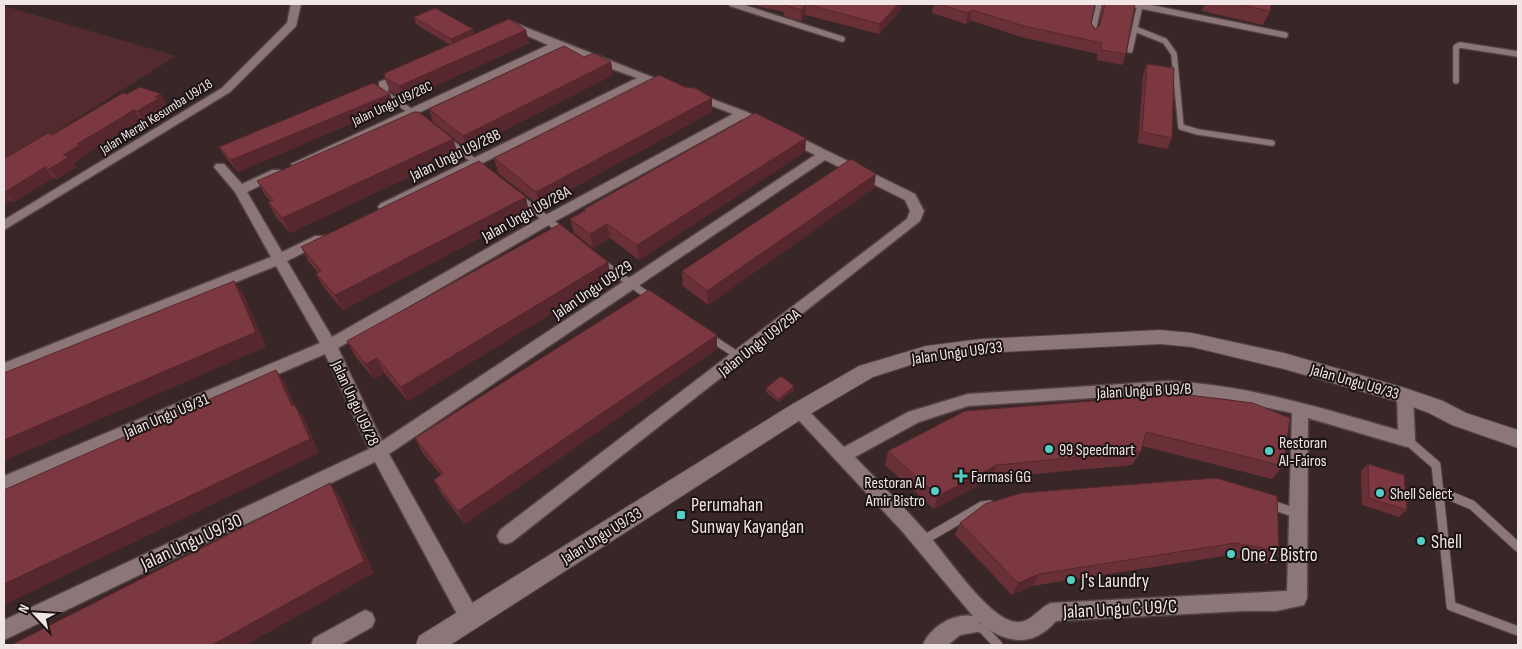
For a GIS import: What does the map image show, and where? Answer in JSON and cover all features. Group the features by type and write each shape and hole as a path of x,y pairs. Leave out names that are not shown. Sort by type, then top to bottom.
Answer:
{"street":[{"name":"Jalan Merah Kesumba U9/18","path":"4,226 226,90 292,24 296,4"},
{"name":"Jalan Ungu U9/29A","path":"495,33 512,25 558,45 743,114 823,155 910,196 917,211 914,221 506,536"},
{"name":"Jalan Ungu U9/28C","path":"240,190 558,45"},
{"path":"383,92 383,84 418,68"},
{"name":"Jalan Ungu U9/28B","path":"377,211 479,165 646,78"},
{"name":"Jalan Ungu U9/28A","path":"329,346 547,220 743,114"},
{"name":"Jalan Ungu U9/29","path":"379,452 823,155"},
{"name":"Jalan Ungu U9/28","path":"220,166 240,190 329,346 379,452 470,618"},
{"path":"4,369 279,259 332,233"},
{"name":"Jalan Ungu U9/33","path":"428,645 798,411 866,371 926,353 981,346 1160,337 1192,340 1275,358 1405,396 1436,407 1459,419 1518,439"},
{"name":"Jalan Ungu U9/31","path":"4,484 329,346"},
{"name":"Jalan Ungu B U9/B","path":"842,456 914,417 968,400 1168,387 1198,387 1300,410 1407,440"},
{"path":"1405,396 1407,440"},
{"name":"Jalan Ungu U9/33","path":"1436,407 1453,406 1518,425"},
{"name":"Jalan Ungu C U9/C","path":"798,411 922,541 965,596 1000,627 1021,633 1042,624 1051,612 1242,602 1260,604 1297,598 1300,514 1300,410"},
{"name":"Jalan Ungu U9/30","path":"4,630 379,452"},
{"path":"321,645 365,620"},
{"path":"933,645 956,626 970,625"}],"lane":[{"path":"732,4 842,39"},
{"path":"1092,35 1098,16 1099,4"},
{"path":"1132,4 1285,35"},
{"path":"1130,50 1140,5"},
{"path":"1135,29 1165,42 1174,54 1181,126 1198,132 1272,143"},
{"path":"1456,81 1458,75 1455,57 1456,48 1460,45 1518,54"},
{"path":"383,92 426,122"},
{"path":"440,134 479,165"},
{"path":"511,191 570,238"},
{"path":"593,255 630,284 662,305"},
{"path":"701,331 740,357"},
{"path":"1407,440 1436,465 1451,606 1518,631"},
{"path":"1439,492 1472,505 1518,547"},
{"path":"1263,502 1300,514"},
{"path":"922,541 982,506 999,503"},
{"path":"970,625 983,629 998,645"}],"shaded area":[{"path":"4,6 176,56 4,164"}],"building":[{"path":"785,4 806,4 801,10"},
{"path":"806,4 898,4 880,24"},
{"path":"938,4 1095,4 1091,23 1095,29 1100,25 1105,4 1135,4 1126,54 1101,50 1102,43 1024,26 972,10 968,13"},
{"path":"1236,4 1271,4 1270,11"},
{"path":"435,8 473,29 451,39 414,17"},
{"path":"509,19 526,30 399,86 384,77 385,73"},
{"path":"564,46 584,57 594,53 611,62 463,136 429,109"},
{"path":"1147,64 1174,68 1172,138 1142,132"},
{"path":"659,75 685,87 695,88 712,98 536,192 494,158"},
{"path":"373,83 390,94 231,160 219,147"},
{"path":"140,87 161,94 155,97 159,98 137,111 134,110 77,144 80,145 63,155 69,157 49,169 45,167 4,192 4,159 48,133 52,135 123,93 127,94"},
{"path":"414,112 419,112 453,139 282,218 268,202 273,200 257,181"},
{"path":"755,113 806,138 637,245 607,224 590,234 570,219 586,210 584,209"},
{"path":"851,159 876,174 707,291 682,271"},
{"path":"479,161 526,197 335,295 316,274 321,271 301,247"},
{"path":"560,224 608,262 401,387 377,358 366,364 347,341"},
{"path":"234,281 256,332 4,440 4,373"},
{"path":"649,290 717,335 458,511 434,480 443,473 415,438"},
{"path":"276,370 292,406 295,405 310,439 4,584 4,490"},
{"path":"781,376 794,386 779,399 766,388"},
{"path":"1180,394 1253,403 1290,418 1283,466 1146,432 1141,451 997,465 938,496 888,451 965,411"},
{"path":"1368,464 1404,475 1407,510 1369,498"},
{"path":"1216,478 1277,496 1279,551 1235,543 1039,574 1018,583 960,523 985,504 1021,493"},
{"path":"330,483 364,561 212,645 11,645"}],"place":[{"name":"99 Speedmart","path":"1049,449"},
{"name":"Restoran Al-Fairos","path":"1269,451"},
{"name":"Farmasi GG","path":"961,476"},
{"name":"Restoran Al Amir Bistro","path":"935,491"},
{"name":"Shell Select","path":"1380,493"},
{"name":"Perumahan Sunway Kayangan","path":"681,515"},
{"name":"Shell","path":"1421,541"},
{"name":"One Z Bistro","path":"1231,554"},
{"name":"J's Laundry","path":"1071,580"}]}
